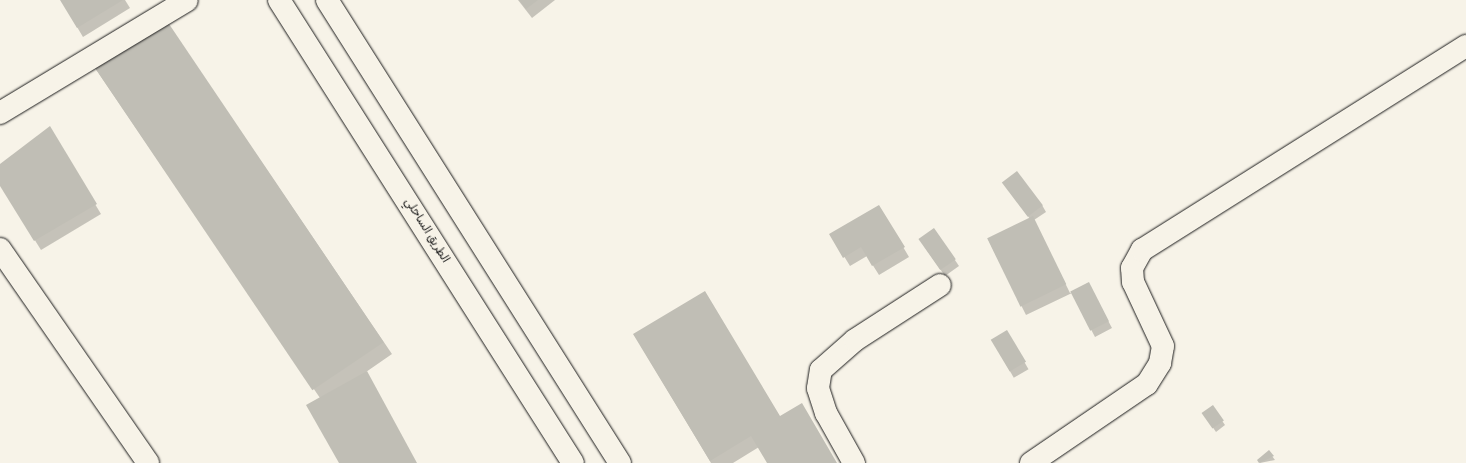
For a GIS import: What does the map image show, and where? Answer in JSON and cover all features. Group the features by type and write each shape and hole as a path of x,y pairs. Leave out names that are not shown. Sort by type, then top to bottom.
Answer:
{"main road":[{"path":"0,113 187,0"},
{"name":"الطريق الساحلي","path":"279,0 573,463"},
{"path":"327,0 620,463"},
{"path":"1031,463 1147,384 1160,363 1163,346 1133,282 1132,268 1142,250 1466,46"},
{"path":"0,249 148,463"},
{"path":"854,463 826,413 818,388 821,370 855,340 940,285"}],"building":[{"path":"60,0 123,0 77,28"},
{"path":"519,0 538,0 526,9"},
{"path":"165,18 384,342 312,390 94,66"},
{"path":"50,126 97,204 34,241 0,186 0,164"},
{"path":"1017,171 1043,205 1028,217 1002,182"},
{"path":"879,205 905,247 872,266 861,247 843,258 829,234"},
{"path":"1033,216 1066,284 1020,307 987,238"},
{"path":"934,228 956,259 940,270 918,239"},
{"path":"1089,282 1109,321 1090,331 1070,292"},
{"path":"705,291 780,416 802,403 837,463 767,463 751,436 710,461 633,334"},
{"path":"1007,330 1026,362 1010,372 991,340"},
{"path":"367,371 417,463 339,463 306,405"},
{"path":"1213,405 1224,421 1212,429 1202,413"},
{"path":"1269,450 1274,456 1259,463 1257,460"}]}
